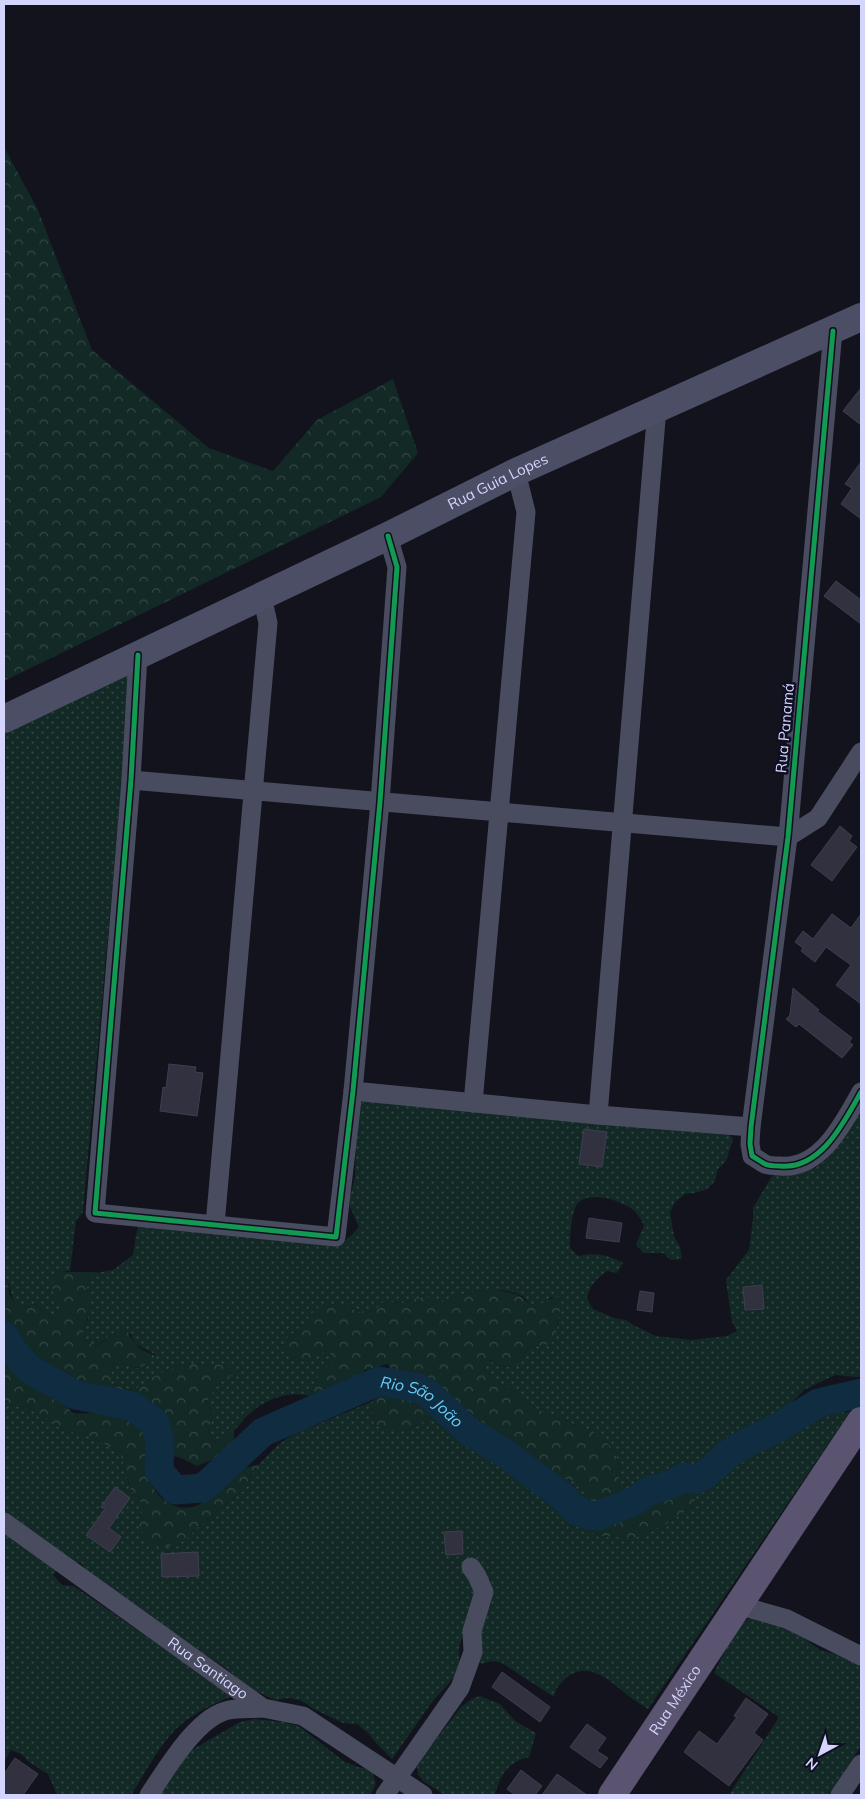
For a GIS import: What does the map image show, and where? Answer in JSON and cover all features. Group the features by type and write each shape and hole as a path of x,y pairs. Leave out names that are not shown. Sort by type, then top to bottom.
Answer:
{"main road":[{"name":"Rua México","path":"612,1795 861,1422"}],"street":[{"name":"Rua Guia Lopes","path":"4,719 388,536 516,472 657,408 851,326"},
{"name":"Rua Panamá","path":"851,326 751,1127 750,1144 752,1156 766,1165 801,1165 815,1156 842,1126 861,1092"},
{"path":"598,1115 657,408"},
{"path":"473,1102 526,512 516,472"},
{"path":"138,655 131,780 95,1213 336,1237 353,1091 380,802 397,567 388,536"},
{"path":"215,1225 268,623 262,596"},
{"path":"131,780 788,837 818,818 858,764"},
{"path":"353,1091 598,1115 751,1127"},
{"name":"Rua Santiago","path":"4,1522 263,1708 303,1716 423,1795"},
{"path":"385,1795 460,1688 473,1652 472,1631 484,1592 471,1567"},
{"path":"738,1605 787,1619 861,1656"},
{"path":"149,1795 181,1748 202,1724 227,1710 263,1708"},
{"path":"840,1795 861,1764"}],"green space":[{"path":"4,147 38,210 92,350 209,448 273,471 317,420 393,379 418,453 381,497 4,681"},
{"path":"124,670 131,679 83,1212 76,1221 70,1271 59,1272 62,1314 52,1319 35,1304 23,1307 14,1303 8,1282 4,1279 4,727"},
{"path":"371,1099 725,1129 733,1139 726,1161 718,1169 715,1181 707,1189 685,1194 675,1202 670,1213 674,1236 680,1247 682,1259 671,1260 663,1253 644,1253 636,1245 644,1225 634,1211 617,1201 596,1197 583,1199 578,1203 572,1218 570,1248 578,1256 602,1255 623,1263 617,1273 607,1271 592,1286 587,1298 593,1309 614,1318 626,1320 656,1336 692,1340 727,1336 737,1331 732,1322 726,1280 749,1250 753,1208 771,1177 781,1172 815,1168 828,1158 842,1141 861,1111 861,1376 835,1375 804,1390 779,1415 716,1456 702,1471 686,1472 622,1494 618,1483 620,1472 616,1453 608,1444 590,1430 559,1417 548,1415 528,1404 484,1369 487,1359 503,1366 515,1366 520,1364 525,1353 532,1345 544,1346 557,1329 561,1307 552,1297 542,1304 531,1306 524,1297 513,1292 492,1289 458,1295 448,1302 437,1303 415,1299 405,1303 394,1302 374,1311 363,1313 353,1308 311,1314 305,1324 287,1338 294,1357 305,1362 326,1351 337,1358 319,1375 309,1396 301,1394 285,1395 269,1401 248,1415 233,1432 215,1441 208,1432 213,1412 206,1403 221,1381 236,1375 228,1367 218,1364 206,1366 182,1364 150,1378 142,1386 132,1390 111,1384 111,1373 115,1363 138,1368 156,1355 135,1344 131,1334 114,1333 95,1347 85,1340 83,1329 88,1319 87,1288 89,1274 113,1270 133,1255 136,1234 140,1223 341,1243 359,1227 350,1207 350,1197 355,1177 356,1114 361,1103"},
{"path":"59,1272 99,1272 89,1274 87,1288 91,1309 83,1329 85,1340 96,1347 123,1327 139,1348 156,1356 146,1364 137,1367 115,1363 111,1373 111,1384 132,1390 142,1386 150,1378 182,1364 206,1366 218,1364 228,1367 237,1375 230,1376 221,1381 206,1403 213,1412 208,1432 215,1441 234,1431 234,1451 197,1466 181,1458 168,1455 160,1413 146,1399 125,1399 105,1396 90,1384 46,1370 28,1361 6,1329 4,1322 4,1279 8,1282 9,1293 14,1303 23,1307 35,1304 52,1319 62,1314 53,1292 52,1281"},
{"path":"492,1289 518,1295 531,1306 562,1297 561,1307 555,1341 544,1346 532,1345 525,1353 520,1364 504,1366 488,1359 484,1369 528,1404 548,1415 559,1417 590,1430 608,1444 616,1453 620,1472 618,1483 622,1493 655,1497 674,1488 695,1494 694,1505 666,1524 634,1538 599,1536 588,1531 580,1522 587,1502 586,1493 581,1482 559,1478 550,1470 529,1459 479,1419 459,1407 448,1411 441,1419 418,1423 408,1430 397,1432 375,1424 372,1407 373,1401 394,1374 388,1364 365,1370 358,1378 338,1389 330,1396 319,1399 309,1396 319,1375 336,1358 326,1351 305,1362 294,1357 286,1349 287,1338 305,1324 311,1314 320,1306 341,1304 363,1313 374,1311 383,1302 405,1303 428,1297 437,1303 448,1302 457,1295"},
{"path":"4,1341 28,1379 46,1388 61,1399 72,1413 115,1413 131,1418 138,1423 148,1441 149,1473 152,1483 157,1493 173,1505 185,1508 199,1505 212,1495 234,1472 242,1468 258,1465 244,1490 198,1527 184,1541 166,1547 146,1543 139,1525 144,1506 131,1491 120,1452 85,1434 64,1431 49,1419 31,1409 11,1405 4,1400"},
{"path":"4,1400 11,1405 31,1409 49,1419 64,1431 85,1434 120,1452 131,1491 144,1506 139,1525 184,1541 198,1527 244,1490 258,1465 279,1444 294,1434 373,1401 372,1412 375,1424 387,1428 408,1430 418,1423 441,1419 448,1411 459,1407 479,1419 529,1459 550,1470 559,1478 581,1482 586,1493 587,1502 580,1522 599,1536 634,1538 666,1524 694,1505 685,1490 674,1488 710,1479 723,1464 739,1453 777,1445 790,1431 825,1413 850,1412 648,1709 605,1678 590,1671 574,1673 566,1678 558,1686 554,1697 502,1663 492,1661 481,1664 477,1658 482,1617 491,1605 491,1597 472,1609 460,1644 460,1667 458,1673 432,1702 392,1759 357,1724 343,1723 302,1701 290,1698 275,1700 249,1688 227,1669 90,1577 81,1563 68,1561 53,1575 62,1585 73,1586 87,1595 232,1696 201,1711 176,1729 161,1747 131,1795 57,1795 48,1774 29,1762 21,1754 11,1750 4,1762"},
{"path":"755,1614 796,1632 820,1650 850,1658 861,1666 861,1746 829,1795 729,1795 779,1717 714,1673 735,1633"},
{"path":"480,1696 500,1704 515,1721 536,1733 529,1757 516,1762 506,1770 499,1781 495,1795 445,1795 423,1781 418,1775 417,1766 461,1707 473,1698"},
{"path":"254,1719 284,1722 299,1726 345,1762 372,1770 376,1784 370,1795 160,1795 190,1751 240,1722"}],"building":[{"path":"861,388 861,425 843,411"},
{"path":"861,462 861,519 841,504 852,488 845,484"},
{"path":"836,581 861,600 861,624 824,596"},
{"path":"840,826 852,836 849,841 857,847 832,881 811,865"},
{"path":"832,914 851,928 861,914 861,1004 836,985 851,965 826,947 815,962 801,951 803,948 795,942 803,931 813,939"},
{"path":"793,988 819,1010 817,1011 852,1038 849,1042 853,1045 842,1058 799,1024 796,1027 786,1019 790,1015"},
{"path":"169,1064 196,1067 195,1072 203,1073 197,1116 160,1111 163,1087 166,1088"},
{"path":"584,1129 607,1132 602,1167 579,1164"},
{"path":"589,1218 622,1223 619,1242 586,1238"},
{"path":"762,1285 764,1309 745,1310 743,1287"},
{"path":"640,1291 654,1293 652,1312 637,1310"},
{"path":"115,1487 130,1498 109,1528 121,1537 110,1552 86,1535 105,1509 101,1507"},
{"path":"462,1531 463,1554 446,1555 444,1532"},
{"path":"198,1552 199,1576 162,1577 161,1554"},
{"path":"502,1672 550,1707 540,1722 492,1687"},
{"path":"746,1698 768,1714 754,1733 763,1740 729,1786 684,1752 699,1731 717,1744 737,1717 734,1716"},
{"path":"587,1724 606,1738 597,1751 608,1758 600,1768 570,1747"},
{"path":"15,1758 38,1774 23,1795 4,1795 4,1774"},
{"path":"521,1770 542,1786 535,1795 515,1795 507,1789"},
{"path":"557,1774 587,1795 542,1795"}],"waterway":[{"name":"Rio São João","path":"4,1336 16,1355 31,1370 76,1395 132,1406 154,1422 160,1439 159,1471 175,1490 203,1488 263,1432 379,1381 418,1388 430,1395 468,1431 505,1453 562,1496 575,1510 587,1515 597,1516 635,1501 649,1491 672,1484 685,1477 695,1480 706,1474 728,1454 776,1429 818,1403 861,1393"}],"cycle path":[{"path":"833,331 788,837 751,1127 750,1144 752,1156 772,1166 795,1165 808,1160 830,1142 861,1092"},
{"path":"138,655 131,780 95,1213 336,1237 353,1091 380,802 397,567 388,536"}]}
